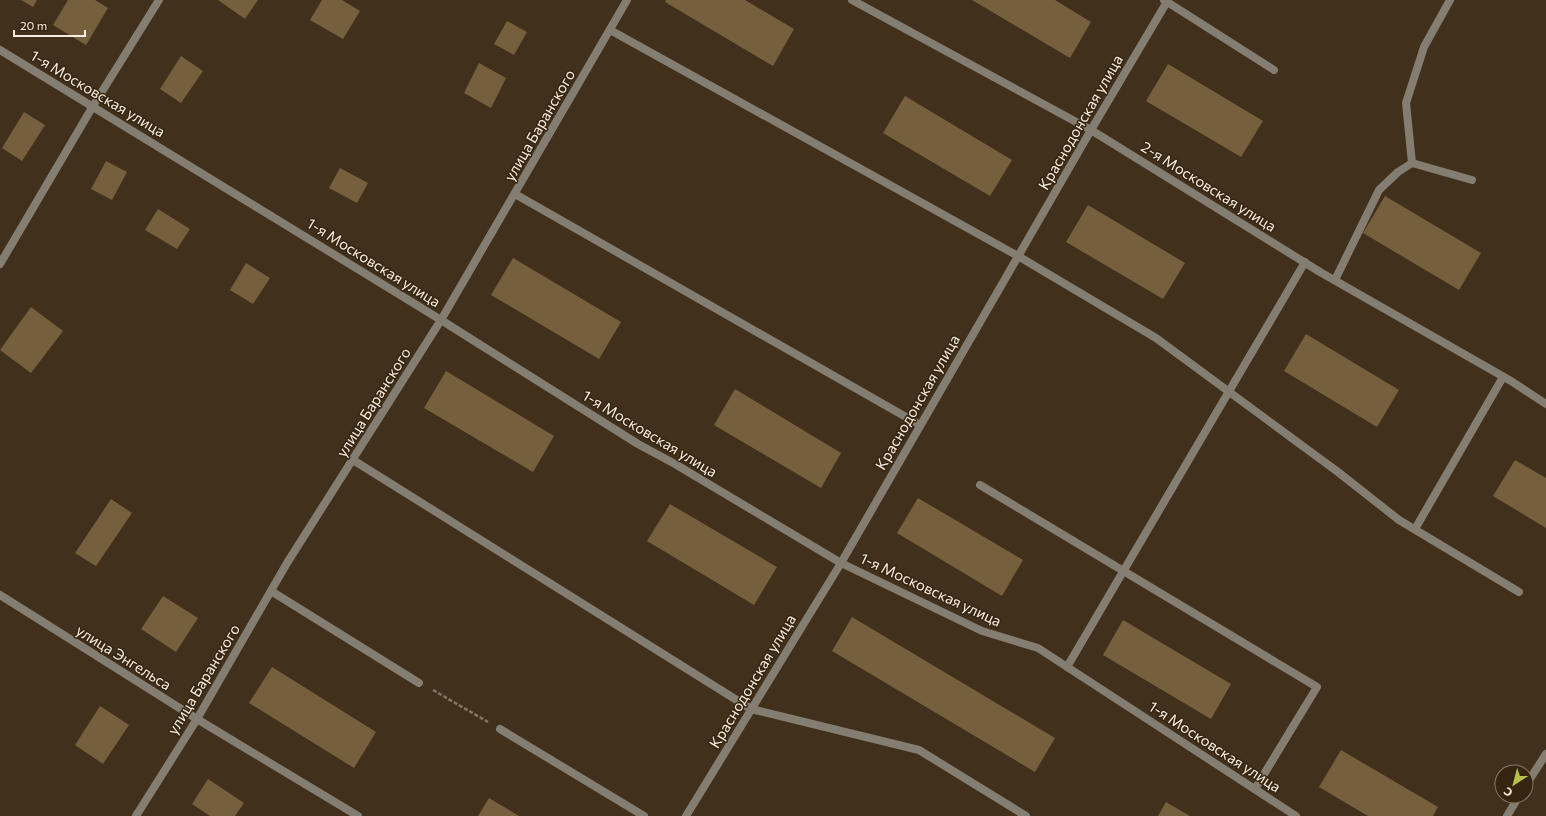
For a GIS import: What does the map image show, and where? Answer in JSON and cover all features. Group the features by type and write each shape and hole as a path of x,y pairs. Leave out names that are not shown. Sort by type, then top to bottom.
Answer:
{"street":[{"path":"0,264 93,106 159,0"},
{"name":"улица Баранского","path":"136,816 197,719 271,591 441,320 627,0"},
{"name":"2-я Московская улица","path":"852,0 1091,130 1305,262 1503,377 1546,404"},
{"path":"1412,163 1406,102 1424,47 1450,0"},
{"path":"1166,1 1274,70"},
{"name":"Краснодонская улица","path":"686,816 841,563 1166,1"},
{"path":"610,30 1018,256 1156,338 1399,520 1519,592"},
{"name":"1-я Московская улица","path":"0,50 441,320 638,444 675,464 841,563 982,631 1038,648 1296,816"},
{"path":"1335,280 1380,190 1398,172 1412,163 1472,180"},
{"path":"514,194 920,425"},
{"path":"1068,667 1305,262"},
{"path":"1415,529 1503,377"},
{"path":"353,460 751,710 919,750 1026,816"},
{"path":"980,485 1317,687 1255,789"},
{"path":"271,591 419,683"},
{"name":"улица Энгельса","path":"0,595 197,719 358,816"},
{"path":"500,729 644,816"},
{"path":"1534,773 1546,754"},
{"path":"1507,816 1514,804"}],"path":[{"path":"419,683 500,729"}],"building":[{"path":"21,0 37,0 33,7"},
{"path":"68,0 95,0 108,8 86,45 53,25"},
{"path":"218,0 258,0 245,19"},
{"path":"322,0 342,0 360,11 343,39 310,20"},
{"path":"666,0 745,0 794,29 773,66 665,2"},
{"path":"972,0 1055,0 1091,22 1070,58"},
{"path":"507,21 527,32 514,55 494,44"},
{"path":"181,56 203,71 181,103 160,89"},
{"path":"479,63 506,78 491,108 464,93"},
{"path":"1168,64 1263,121 1241,157 1146,101"},
{"path":"905,96 1012,160 990,196 883,133"},
{"path":"24,112 45,125 22,161 2,148"},
{"path":"106,161 127,172 112,200 91,189"},
{"path":"340,168 368,183 357,203 329,188"},
{"path":"1385,196 1481,253 1459,290 1363,233"},
{"path":"1088,205 1185,263 1163,299 1066,242"},
{"path":"158,209 190,229 177,249 145,230"},
{"path":"513,258 621,322 599,359 491,295"},
{"path":"246,263 270,278 253,304 230,290"},
{"path":"31,307 63,331 31,373 0,350"},
{"path":"1306,334 1399,390 1377,427 1284,371"},
{"path":"446,371 554,436 533,472 424,408"},
{"path":"735,389 841,453 821,488 714,425"},
{"path":"1515,460 1546,478 1546,528 1493,496"},
{"path":"918,498 1023,560 1002,596 897,533"},
{"path":"111,499 132,513 96,566 75,553"},
{"path":"670,504 777,567 754,605 647,541"},
{"path":"163,596 198,618 176,652 141,629"},
{"path":"852,617 1055,738 1035,772 832,651"},
{"path":"1123,620 1231,684 1211,719 1103,655"},
{"path":"272,667 376,732 354,768 249,703"},
{"path":"100,706 129,725 103,764 75,745"},
{"path":"1341,750 1438,807 1433,816 1368,816 1319,787"},
{"path":"208,779 244,803 235,816 210,816 192,804"},
{"path":"489,798 519,816 478,816"},
{"path":"1166,802 1190,816 1158,816"}]}
